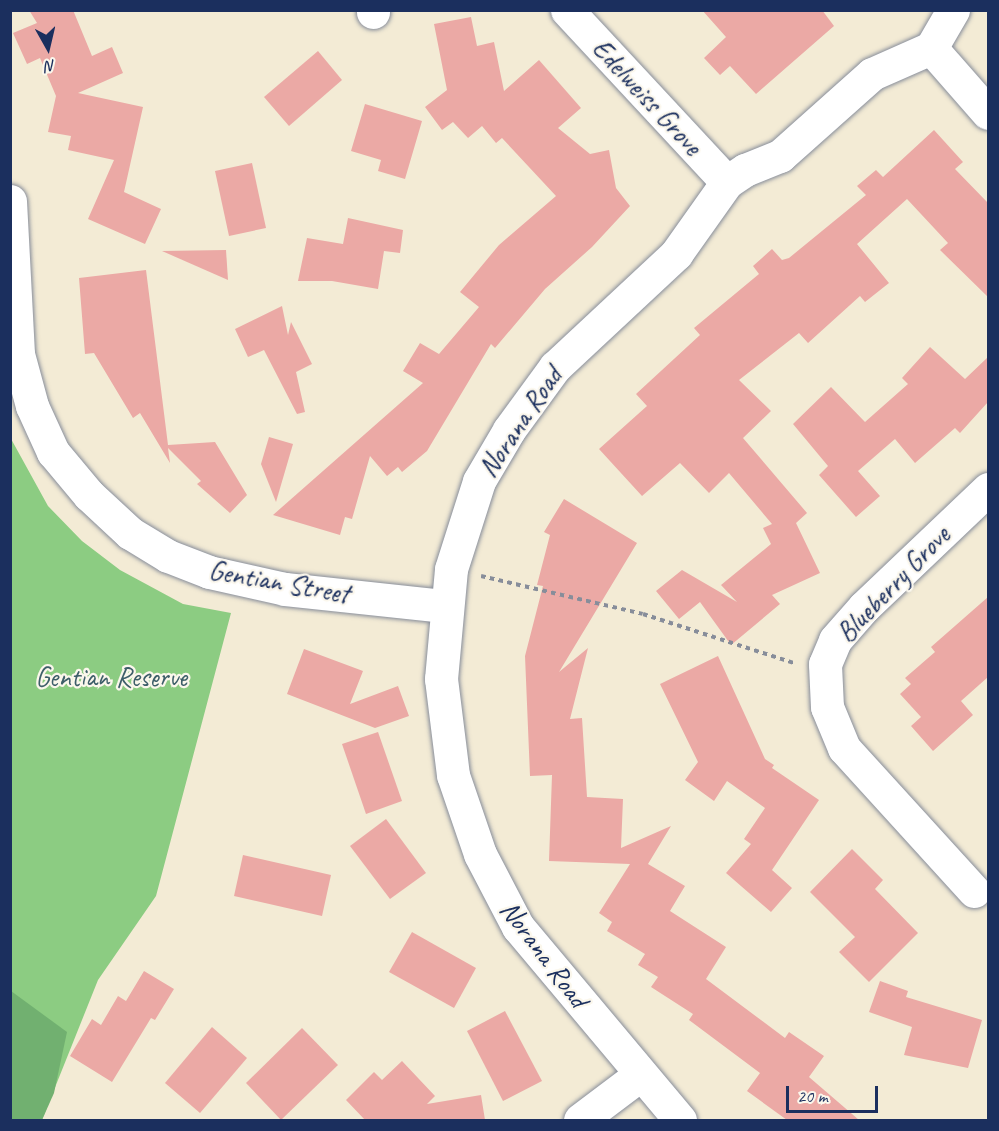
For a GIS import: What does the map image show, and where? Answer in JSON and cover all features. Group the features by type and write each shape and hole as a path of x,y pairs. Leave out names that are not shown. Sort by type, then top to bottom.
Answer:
{"street":[{"name":"Edelweiss Grove","path":"567,10 727,182"},
{"path":"953,10 931,48 988,113"},
{"name":"Norana Road","path":"680,1120 518,927 480,854 453,775 446,730 441,679 445,606 451,569 478,482 528,402 555,367 676,254 727,182 745,170 780,156 872,74 931,48"},
{"name":"Gentian Street","path":"10,201 18,354 32,406 53,452 89,495 130,532 168,556 209,572 285,589 445,606"},
{"name":"Blueberry Grove","path":"974,891 844,747 827,707 825,673 835,640 864,607 988,489"},
{"path":"580,1120 641,1074"}],"path":[{"path":"451,569 643,614 825,673"}],"green space":[{"name":"Gentian Reserve","path":"10,437 48,506 82,541 120,570 183,604 231,613 156,896 98,980 42,1120 10,1120"},
{"path":"11,991 67,1032 54,1093 42,1120 11,1120"}],"building":[{"path":"29,10 73,10 92,56 112,47 123,73 78,93 143,107 124,192 161,209 145,244 88,219 114,160 68,150 71,136 48,132 56,96 40,58 27,64 13,33 37,23"},
{"path":"702,10 822,10 834,26 756,94 730,66 720,75 704,58 726,37"},
{"path":"471,17 477,46 494,42 504,91 539,60 581,108 558,128 590,154 609,150 616,188 630,206 592,247 545,289 495,348 491,344 427,451 402,472 398,467 387,476 370,456 352,519 345,517 340,535 273,515 423,383 403,371 420,343 439,354 479,307 460,292 499,245 556,196 502,138 496,143 482,126 468,138 453,122 442,130 425,107 447,90 434,24"},
{"path":"318,51 342,80 289,126 264,97"},
{"path":"365,104 422,121 405,179 378,171 381,160 351,151"},
{"path":"934,130 963,162 955,169 988,203 988,297 940,250 948,243 907,199 857,244 889,283 865,302 860,296 808,343 799,333 739,380 771,411 743,438 807,513 796,523 820,573 772,595 780,604 731,645 700,602 679,619 656,591 682,570 737,602 721,585 771,544 763,528 772,524 729,473 709,493 680,463 642,496 599,449 647,406 636,394 700,335 694,328 759,274 753,266 772,249 782,260 789,258 866,195 857,186 876,170 883,177"},
{"path":"252,163 266,228 229,236 215,171"},
{"path":"348,218 403,230 400,253 384,251 378,289 332,281 298,281 307,238 343,244"},
{"path":"226,250 228,280 162,251"},
{"path":"146,270 168,445 215,442 247,495 230,513 197,484 201,481 168,448 170,463 140,413 133,418 94,353 85,354 79,278"},
{"path":"282,306 288,335 291,322 312,364 296,372 305,412 297,414 264,350 248,357 235,329"},
{"path":"930,347 965,379 988,357 988,402 960,433 955,428 915,463 895,439 858,471 880,496 856,517 819,475 828,466 793,424 831,387 865,422 908,384 902,378"},
{"path":"269,437 293,444 276,502 261,464"},
{"path":"564,499 637,543 559,672 588,648 570,719 582,718 587,797 623,799 621,848 671,826 648,864 685,886 670,911 726,947 706,979 785,1038 789,1032 824,1056 809,1077 859,1120 787,1120 747,1091 760,1073 689,1020 693,1014 651,987 658,977 638,965 645,954 607,931 612,922 599,913 630,864 549,861 552,775 530,776 525,656 543,586 537,585 550,535 544,532"},
{"path":"988,597 988,677 961,701 973,715 933,751 911,726 921,717 900,694 911,684 905,678 935,652 931,647"},
{"path":"304,649 363,671 350,704 398,686 409,716 375,728 287,694"},
{"path":"718,656 765,759 774,765 772,768 819,800 772,870 792,888 771,912 726,873 751,844 744,839 765,808 727,781 714,801 685,780 698,762 660,684"},
{"path":"378,732 402,801 366,814 342,744"},
{"path":"386,819 426,873 390,899 350,846"},
{"path":"852,849 883,880 875,889 918,933 869,982 839,952 855,937 810,892"},
{"path":"243,855 331,875 322,916 234,896"},
{"path":"412,932 476,968 454,1008 389,972"},
{"path":"144,971 174,989 155,1020 151,1018 112,1082 70,1056 92,1019 101,1025 118,996 126,1001"},
{"path":"880,981 908,991 906,997 982,1020 968,1068 904,1055 912,1027 869,1012"},
{"path":"505,1011 542,1081 503,1101 467,1031"},
{"path":"212,1027 247,1058 200,1113 165,1083"},
{"path":"302,1028 338,1065 281,1120 246,1083"},
{"path":"402,1061 435,1096 427,1104 481,1095 485,1120 365,1120 346,1100 374,1072 382,1080"}]}
